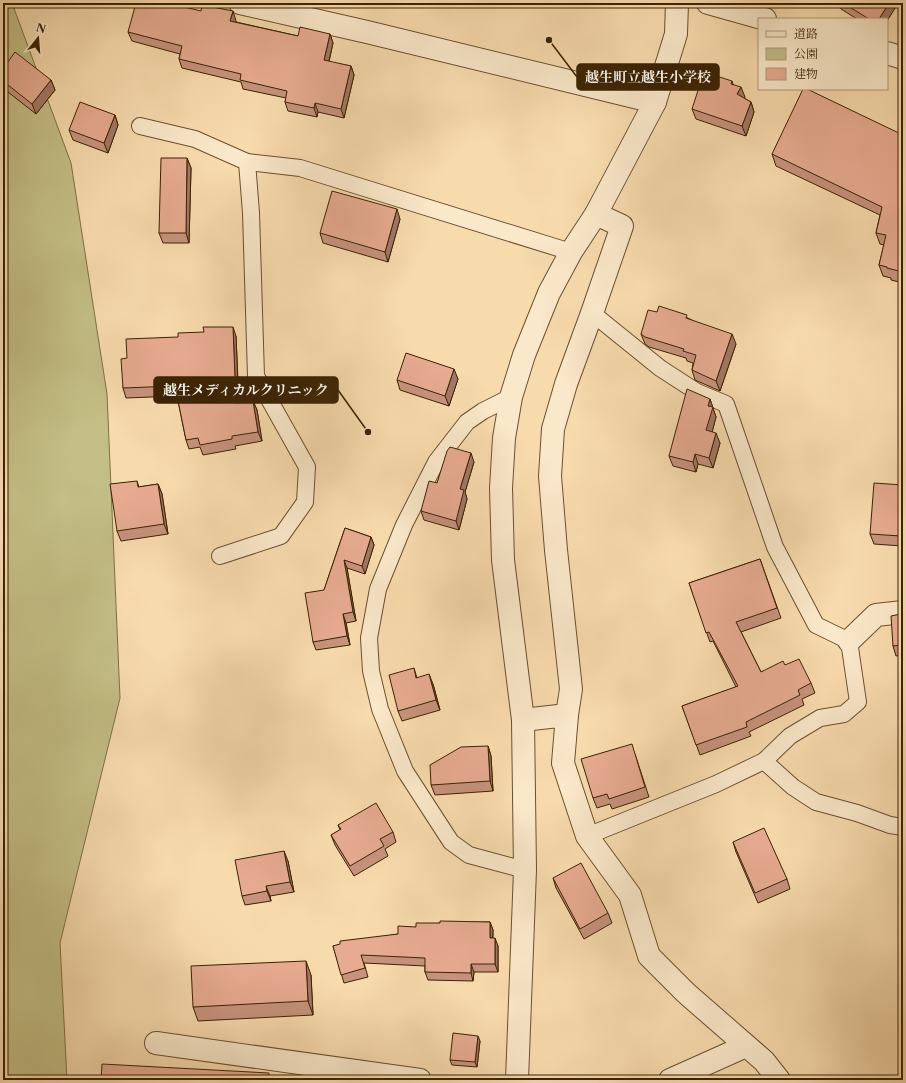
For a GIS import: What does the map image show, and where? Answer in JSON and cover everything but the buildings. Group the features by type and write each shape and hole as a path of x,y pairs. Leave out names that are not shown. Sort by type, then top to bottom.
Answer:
{"street":[{"path":"240,3 367,32 655,102"},
{"path":"517,1080 525,870 523,720 503,560 501,488 504,438 512,397 524,355 549,293 571,252 596,214 655,102 676,34 677,3"},
{"path":"708,3 761,18"},
{"path":"888,54 903,58"},
{"path":"596,214 622,226 566,384 553,429 550,476 556,550 571,689 563,763 587,836 630,895 649,956 686,993 764,1061 779,1080"},
{"path":"849,641 876,615 903,612"},
{"path":"523,720 567,715"},
{"path":"156,1043 420,1080"},
{"path":"670,1080 746,1046"}],"lane":[{"path":"140,126 195,139 247,162 300,168 571,252"},
{"path":"220,556 282,536 305,502 307,467 256,376 251,213 247,162"},
{"path":"587,836 716,784 764,761 790,736 820,718 844,714 858,702 849,641 816,625 775,548 726,404 697,392 660,368 592,313"},
{"path":"512,397 483,411 467,422 436,462 404,525 378,589 369,638 371,671 380,709 406,770 451,842 469,855 525,870"},
{"path":"764,761 793,787 816,802 890,825 903,827"}],"green space":[{"path":"3,3 12,3 71,163 107,394 120,698 60,943 67,1080 3,1080"}],"place":[{"name":"越生町立越生小学校","path":"549,40"},
{"name":"越生メディカルクリニック","path":"368,432"}]}
